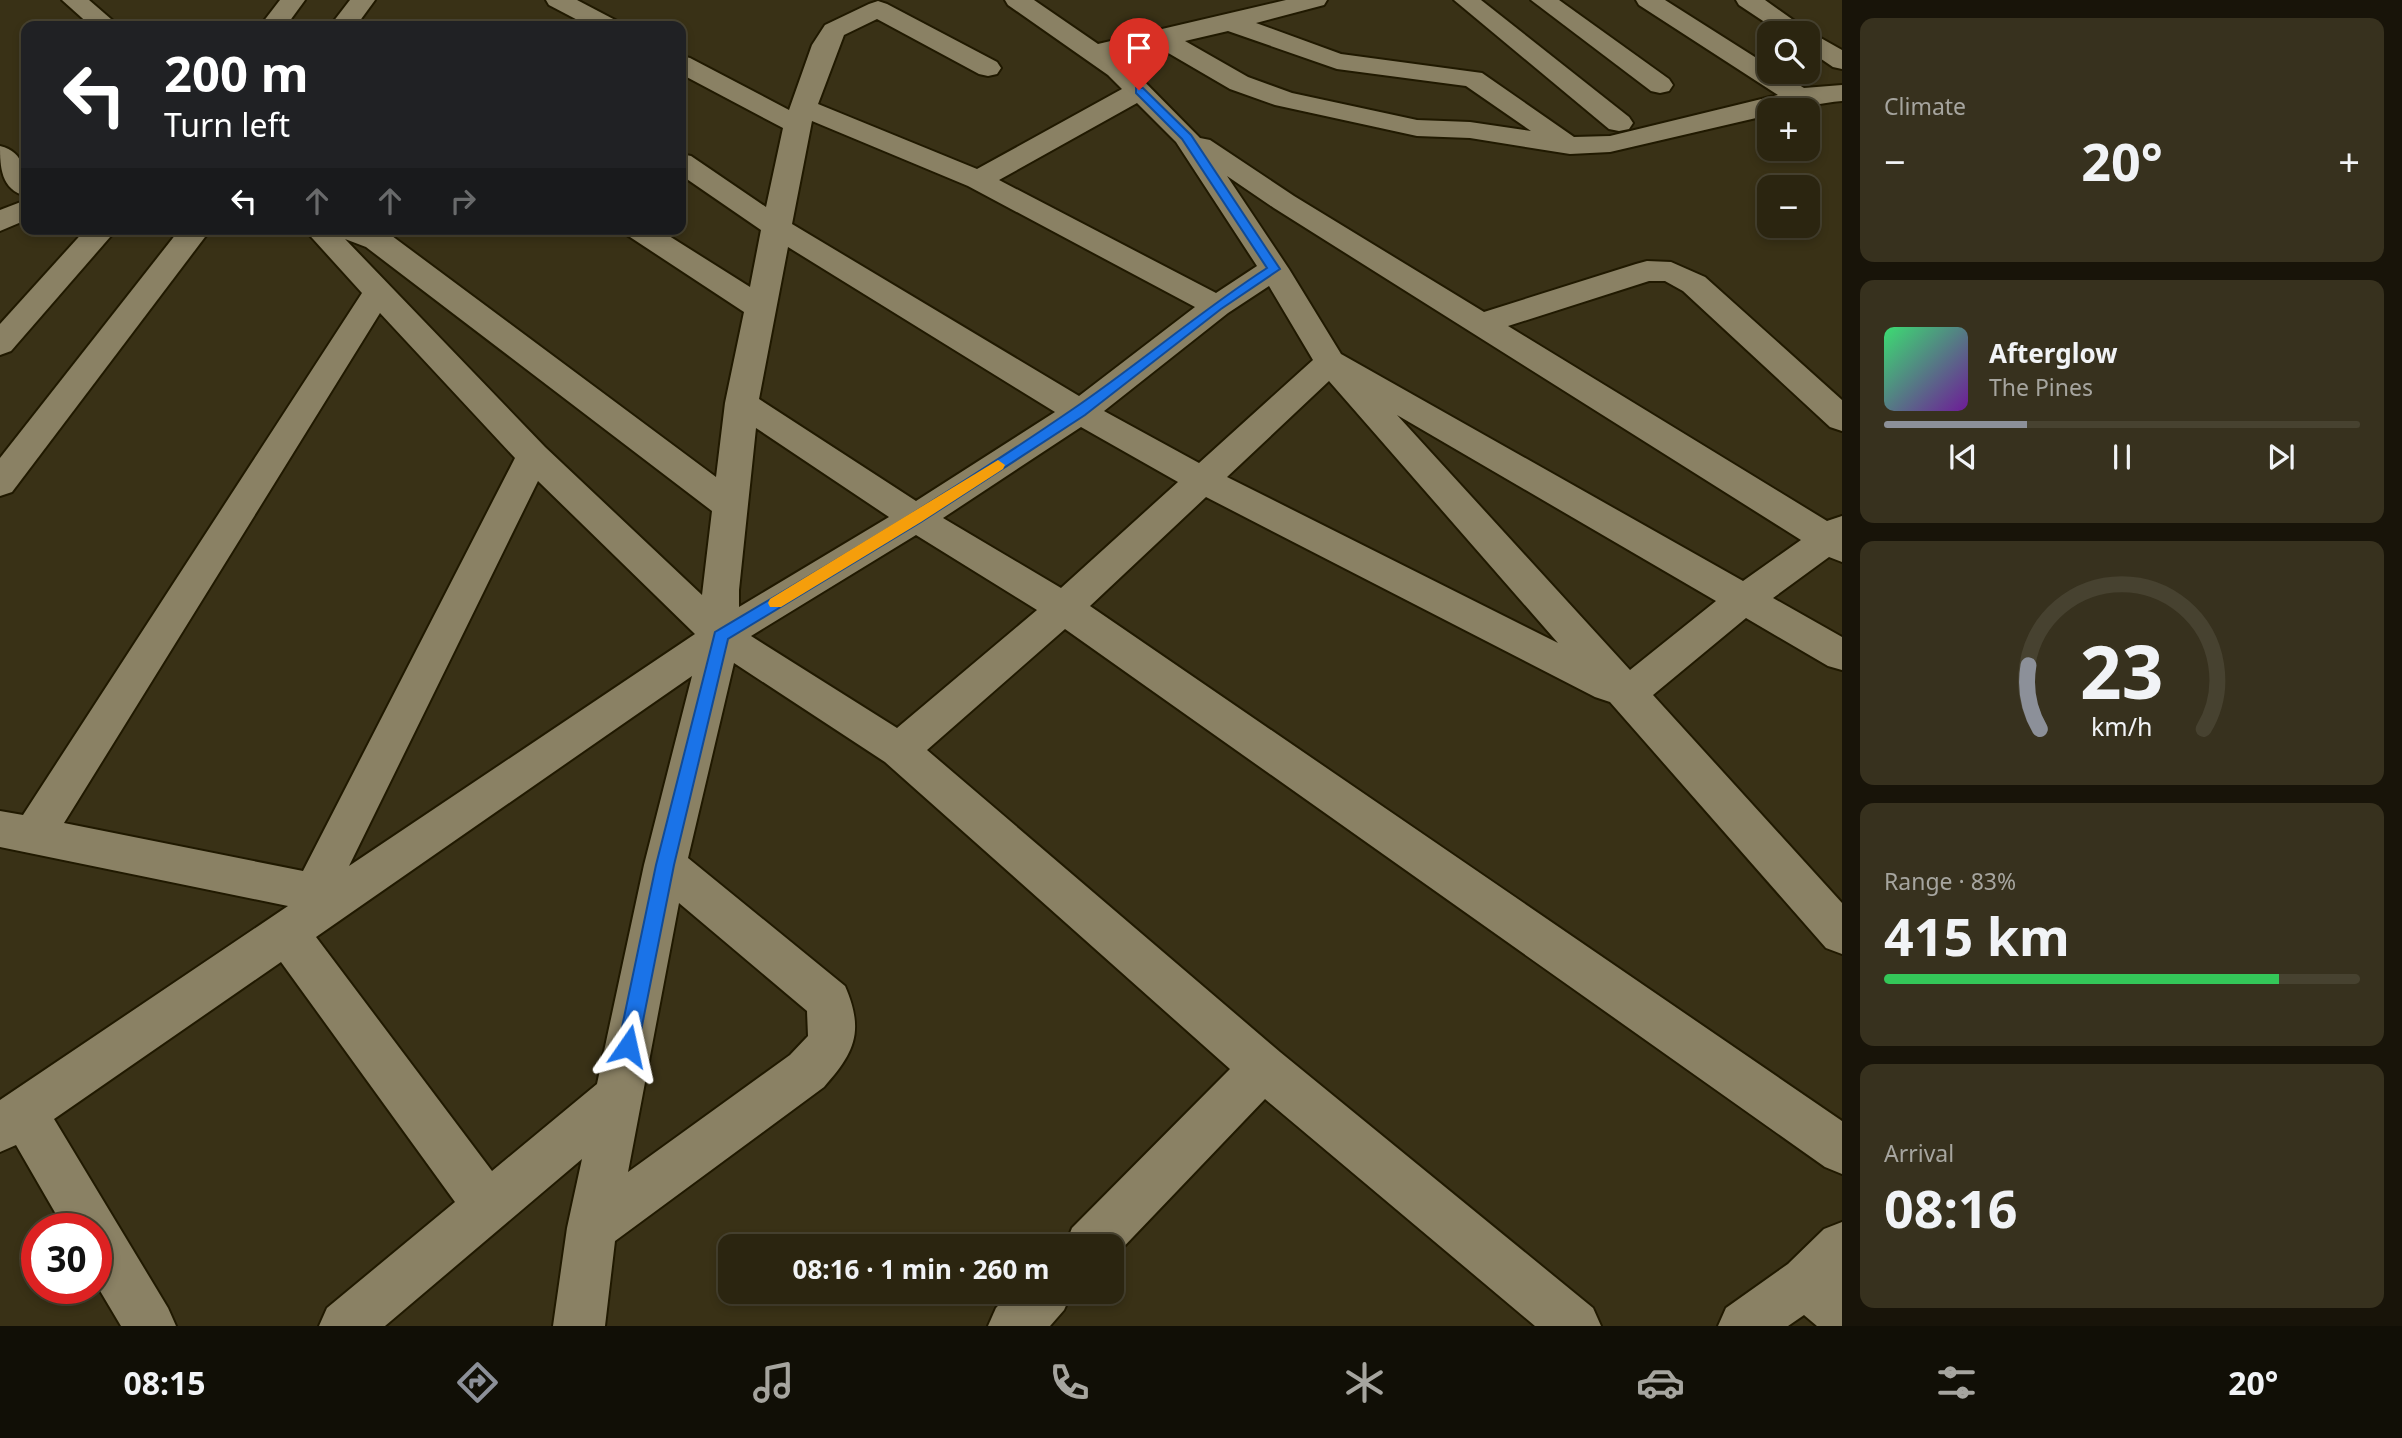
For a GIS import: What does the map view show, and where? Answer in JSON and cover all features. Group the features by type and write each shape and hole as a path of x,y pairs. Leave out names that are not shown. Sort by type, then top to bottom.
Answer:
{"street":[{"path":"74,0 100,21"},
{"path":"277,21 293,0"},
{"path":"347,21 363,0"},
{"path":"558,0 598,21"},
{"path":"1017,0 1117,69 1186,137 1274,269 1330,362 1842,934"},
{"path":"1094,53 1315,0"},
{"path":"1466,0 1619,123"},
{"path":"1543,0 1660,85"},
{"path":"1647,0 1799,97"},
{"path":"1748,0 1780,21"},
{"path":"579,1326 592,1228 617,1098 665,865 721,636 720,590 742,403 800,116 825,45 834,30 878,9 988,68"},
{"path":"1228,22 1337,61 1473,79 1570,146"},
{"path":"1161,38 1239,83 1285,99 1417,128 1470,130 1570,146 1610,144 1770,107 1799,97 1842,93"},
{"path":"1820,47 1842,61"},
{"path":"686,66 800,116 978,180 1217,306"},
{"path":"978,180 1139,90"},
{"path":"1186,137 1284,202 1481,324 1837,539 1743,600 1626,695"},
{"path":"0,154 21,181"},
{"path":"686,165 778,228 1080,412 1202,480 1626,695"},
{"path":"0,222 21,212"},
{"path":"0,344 98,235"},
{"path":"0,483 191,235"},
{"path":"325,235 533,456 721,636 899,750 1263,1068 1575,1326"},
{"path":"365,235 377,240 730,506"},
{"path":"646,235 762,309"},
{"path":"81,1213 12,1120 286,933 326,895 721,636 916,518 1080,412 1217,306 1274,269"},
{"path":"1481,324 1647,271 1671,272 1694,284 1842,419"},
{"path":"326,895 17,832 378,292"},
{"path":"899,750 1064,608 1330,362"},
{"path":"1330,362 1842,655"},
{"path":"742,403 916,518 1064,608 1842,1150"},
{"path":"326,895 533,456"},
{"path":"592,1228 807,1071 831,1044 829,1001 665,865"},
{"path":"286,933 488,1206"},
{"path":"1102,1234 1263,1068"},
{"path":"345,1326 617,1098"},
{"path":"1744,1326 1824,1298 1842,1247"},
{"path":"112,1262 150,1326"},
{"path":"1014,1326 1035,1304"}],"slow traffic":[{"path":"776,603 998,465"}],"route":[{"path":"628,1046 665,865 721,636 916,518 1080,412 1217,306 1274,269 1186,137 1139,90"}]}
